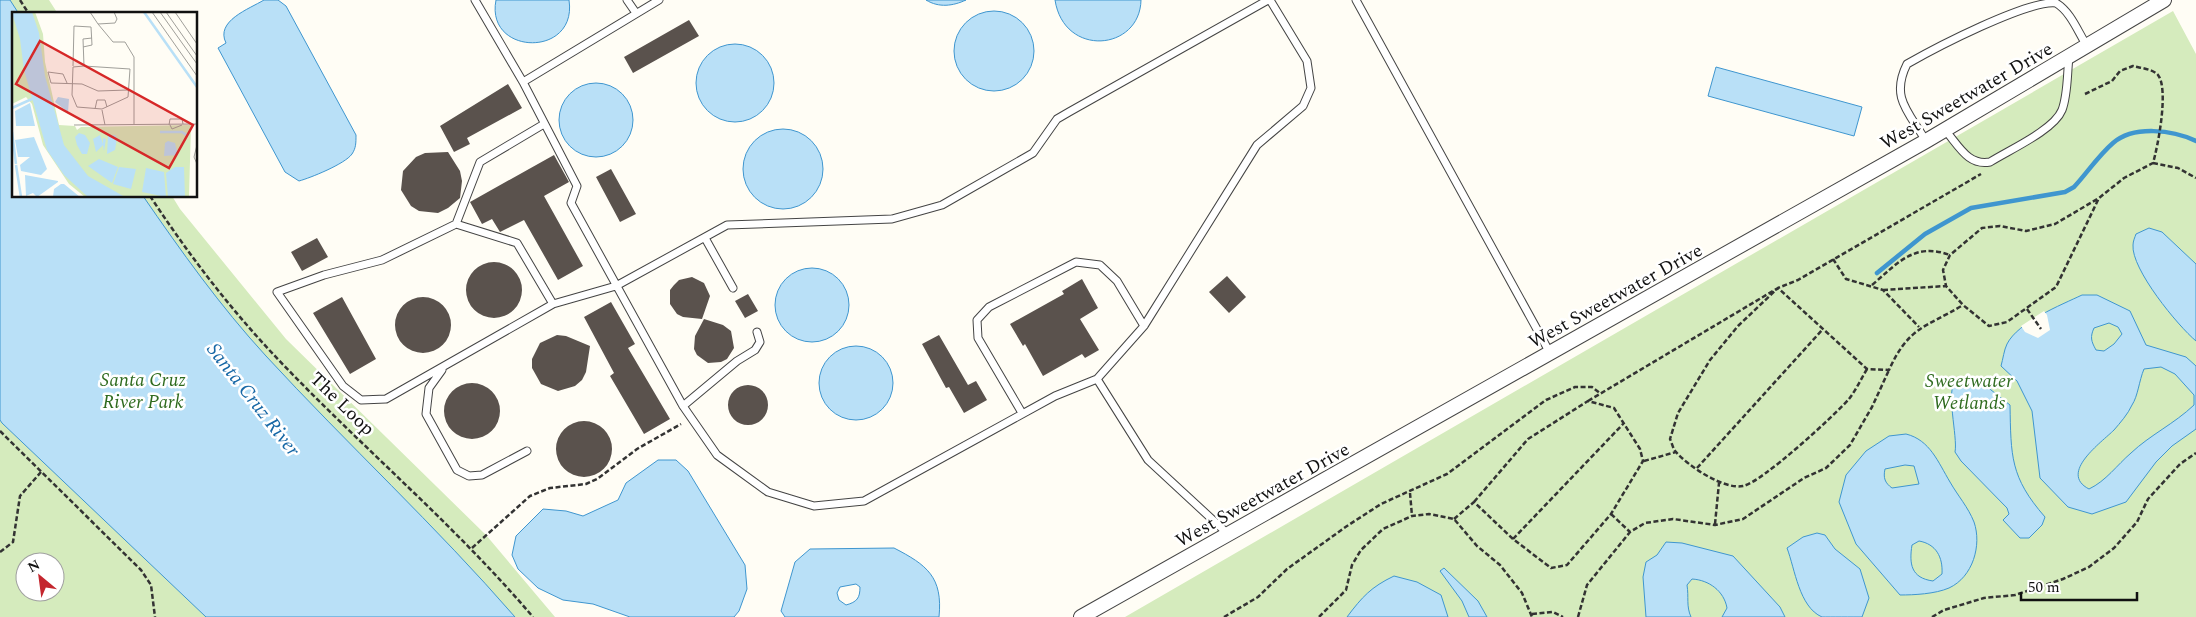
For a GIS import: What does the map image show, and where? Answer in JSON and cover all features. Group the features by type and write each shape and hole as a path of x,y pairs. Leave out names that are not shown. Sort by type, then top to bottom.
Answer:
{"street":[{"name":"West Sweetwater Drive","path":"1081,617 1926,142 2164,0"}],"lane":[{"path":"475,0 522,82 544,124 576,186 570,203 616,286 683,406 717,455 768,492 814,506 864,501 1022,413 1055,396 1098,379 1144,326 1257,145 1303,106 1311,88 1307,61 1269,0 1057,119 1033,152 942,205 892,220 727,225 616,286 553,304 386,399 361,400 343,386 277,292 324,275 382,260 456,224 480,162 544,124"},
{"path":"627,0 636,13"},
{"path":"522,82 659,0"},
{"path":"1356,0 1550,353"},
{"path":"1926,142 1899,95 1900,78 1908,64 2005,8 2039,0 2054,2 2066,11 2087,47"},
{"path":"1945,130 1972,161 1979,164 1990,162 2054,123 2062,112 2069,57"},
{"path":"456,224 517,243 553,304"},
{"path":"705,238 733,288"},
{"path":"1022,413 978,338 977,320 989,307 1076,262 1100,265 1117,281 1144,326"},
{"path":"683,406 737,361 755,350 760,342 757,332"},
{"path":"443,367 429,388 426,414 457,470 469,476 482,475 527,451"},
{"path":"1098,379 1148,460 1228,534"}],"path":[{"path":"20,0 28,12"},
{"path":"2085,94 2112,81 2120,71 2133,66 2157,73 2163,82 2159,144 2153,164"},
{"path":"2099,198 2056,287 2007,322 1989,326 1963,305 1946,286 1943,270 1950,255 1982,228 2000,226 2026,231 2055,224 2099,198 2124,178 2153,164 2178,168 2196,178"},
{"path":"1454,519 1474,502 1528,439 1600,393 1778,288 1833,259 1983,172"},
{"name":"The Loop","path":"151,198 199,267 274,354 472,548 533,617"},
{"path":"1872,285 1916,251 1936,250 1950,255"},
{"path":"1833,259 1846,279 1872,285 1883,290 1919,327"},
{"path":"1883,290 1946,286"},
{"path":"1778,288 1866,370 1889,370"},
{"path":"1778,288 1738,326 1710,360 1678,413 1670,439 1676,452 1719,483 1732,487 1744,486 1759,477 1826,422 1850,398 1866,370"},
{"path":"1578,617 1587,585 1630,532 1645,523 1673,518 1715,525 1743,519 1804,478 1826,468 1850,445 1872,407 1898,351 1919,327 1963,305"},
{"path":"2027,309 2041,329"},
{"path":"1697,468 1823,329"},
{"path":"1224,617 1258,597 1287,569 1347,526 1381,504 1447,474 1546,400 1575,387 1592,388 1600,393"},
{"path":"1588,401 1614,408 1640,449 1643,462"},
{"path":"472,548 530,496 550,488 586,484 596,479 637,449 692,419"},
{"path":"1512,538 1624,423"},
{"path":"0,431 148,579 153,593 155,617"},
{"path":"1474,502 1512,538 1551,568 1567,565 1611,514 1643,462 1676,452"},
{"path":"1932,617 1944,610 1984,598 2015,595 2063,579 2089,566 2114,548 2137,522 2148,499 2180,464 2196,453"},
{"path":"0,552 13,542 20,496 41,472"},
{"path":"1715,525 1719,483"},
{"path":"1410,492 1412,516"},
{"path":"1319,617 1346,590 1352,565 1361,550 1384,529 1412,516 1429,514 1454,519 1477,546 1500,565 1522,593 1532,616 1552,612 1563,617"},
{"path":"1611,514 1630,532"}],"green space":[{"name":"Santa Cruz River","path":"0,0 49,0 57,12 12,12 12,198 173,198 180,209 286,339 486,535 555,617 0,617"},
{"name":"Sweetwater Wetlands","path":"2173,11 2196,54 2196,617 1125,617"}],"water":[{"name":"Santa Cruz River","path":"0,0 10,0 18,12 12,12 12,198 144,198 202,278 249,337 454,550 515,617 206,617 0,420"},
{"path":"264,0 278,0 286,6 356,135 354,150 348,158 327,170 299,181 285,172 218,48 226,43 225,28 229,22 242,12"},
{"path":"496,0 569,0 568,19 560,32 547,40 532,43 517,40 504,32 496,18"},
{"path":"926,0 966,0 946,5 931,3"},
{"path":"1055,0 1141,0 1137,17 1128,30 1116,38 1101,41 1086,39 1072,32 1061,19"},
{"path":"994,11 1009,14 1022,23 1031,36 1034,51 1031,66 1022,79 1009,88 994,91 979,88 966,79 957,66 954,51 957,36 966,23 979,14"},
{"path":"727,44 743,44 757,50 768,61 774,75 774,91 768,105 757,116 743,122 727,122 713,116 702,105 696,91 696,75 702,61 713,50"},
{"path":"1716,67 1862,107 1854,136 1708,96"},
{"path":"589,83 603,83 617,89 627,99 633,113 631,134 617,151 603,157 589,157 575,151 565,141 559,127 559,113 565,99 575,89"},
{"path":"783,129 798,132 811,141 820,154 823,169 820,184 811,197 798,206 783,209 768,206 755,197 746,184 743,169 746,154 755,141 768,132"},
{"path":"2149,228 2162,232 2196,264 2196,341 2178,323 2147,282 2139,268 2134,255 2133,242 2136,234"},
{"path":"805,268 819,268 833,274 843,284 849,298 849,312 843,326 833,336 819,342 805,342 791,336 781,326 775,312 775,298 781,284 791,274"},
{"path":"2082,295 2097,295 2130,311 2146,345 2186,357 2196,366 2196,429 2172,446 2156,462 2126,502 2092,514 2068,507 2040,478 2032,411 2017,381 2001,366 2007,344 2020,328 2041,315","holes":["2109,323 2118,327 2122,334 2114,344 2104,351 2096,350 2092,339 2094,328","2161,367 2175,374 2194,395 2194,405 2138,447 2106,477 2089,489 2081,482 2078,475 2080,466 2085,458 2114,430 2128,412 2136,397 2144,369"]},
{"path":"849,346 863,346 877,352 887,362 893,376 893,390 887,404 877,414 863,420 849,420 835,414 825,404 819,390 819,376 825,362 835,352"},
{"path":"1967,376 1981,382 2010,405 2012,452 2015,465 2025,490 2045,517 2042,525 2029,538 2020,538 2003,520 2009,514 2007,508 1961,461 1955,452 1952,403 1953,386 1956,381"},
{"path":"1906,434 1921,441 1927,447 1969,511 1974,522 1977,540 1974,560 1964,576 1949,588 1931,593 1900,595 1856,544 1839,502 1846,475 1866,451 1889,436","holes":["1905,465 1914,466 1919,484 1892,488 1885,480 1885,469","1919,541 1934,548 1940,557 1942,574 1933,581 1920,577 1913,569 1911,558 1912,545"]},
{"path":"658,460 676,460 688,471 745,565 747,589 739,611 734,617 630,617 593,604 563,600 538,588 518,569 512,555 516,536 543,509 566,511 583,516 618,500 626,483"},
{"path":"1817,533 1825,535 1835,549 1860,569 1869,598 1862,617 1822,617 1814,612 1803,596 1787,548 1803,537"},
{"path":"1666,542 1682,543 1733,556 1780,607 1785,617 1722,617 1727,608 1723,596 1710,584 1692,579 1687,585 1691,617 1646,617 1643,577 1646,562 1657,555"},
{"path":"894,548 916,560 930,574 938,592 940,603 939,617 785,617 781,611 795,562 810,549","holes":["856,584 860,587 858,597 853,602 846,605 839,600 837,593 840,587"]},
{"path":"1444,568 1478,601 1487,617 1469,617 1462,601 1440,571"},
{"path":"1394,576 1417,582 1441,595 1448,617 1347,617 1368,593 1379,584"}],"pier":[{"path":"2044,311 2047,315 2050,330 2038,338 2025,332 2021,326"}],"building":[{"path":"689,20 699,36 633,73 624,57"},
{"path":"508,84 522,108 467,138 470,144 454,152 440,126"},
{"path":"448,152 460,171 462,181 460,198 448,208 438,213 419,211 411,206 401,190 403,171 416,157 425,153"},
{"path":"554,155 569,182 544,196 583,266 558,280 524,220 500,232 492,219 482,224 470,202"},
{"path":"611,169 636,214 620,222 596,177"},
{"path":"317,238 328,257 302,271 291,252"},
{"path":"494,262 505,264 514,270 520,279 522,290 520,301 514,310 505,316 494,318 483,316 474,310 468,301 466,290 468,279 474,270 483,264"},
{"path":"1227,276 1246,297 1229,313 1209,292"},
{"path":"692,277 704,283 710,296 702,319 683,317 677,314 670,304 670,290 674,285 679,280"},
{"path":"1082,279 1098,308 1080,319 1099,350 1085,358 1082,354 1043,376 1025,344 1023,346 1010,324 1064,294 1062,291"},
{"path":"748,294 758,311 745,318 735,301"},
{"path":"342,297 376,359 350,374 313,313"},
{"path":"423,297 434,299 443,305 449,314 451,325 449,336 443,345 434,351 423,353 412,351 403,345 397,336 395,325 397,314 403,305 412,299"},
{"path":"611,302 635,344 628,348 670,419 644,434 610,376 614,373 584,317"},
{"path":"704,319 723,325 731,331 734,348 727,359 721,362 708,363 697,355 694,349 695,336"},
{"path":"557,335 566,336 590,346 586,372 582,380 575,386 558,391 541,384 532,368 532,359 540,343"},
{"path":"939,335 968,385 976,381 987,400 964,413 949,387 946,388 922,344"},
{"path":"472,383 483,385 492,391 498,400 500,411 498,422 492,431 483,437 472,439 461,437 452,431 446,422 444,411 446,400 452,391 461,385"},
{"path":"752,385 759,388 765,394 768,405 767,413 759,422 752,425 744,425 737,422 729,413 728,401 731,394 740,386"},
{"path":"584,421 595,423 604,429 610,438 612,449 610,460 604,469 595,475 584,477 573,475 564,469 558,460 556,449 558,438 564,429 573,423"}],"waterway":[{"path":"1877,273 1925,234 1971,208 2065,192 2074,187 2102,153 2122,137 2154,131 2176,134 2196,141"}],"park label":[{"name":"Santa Cruz River Park","path":"143,390"}]}
